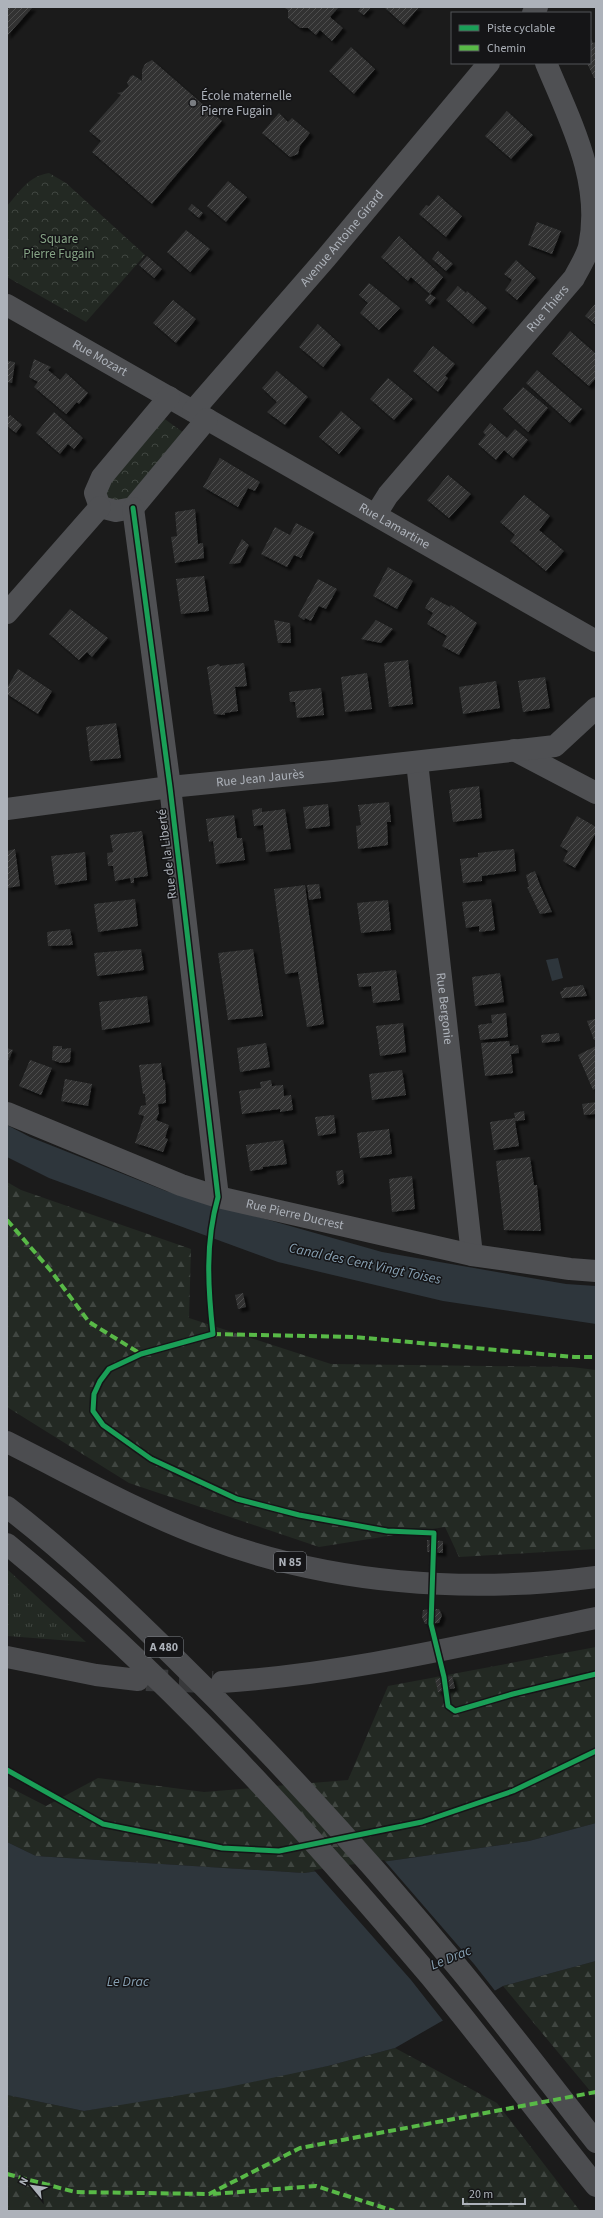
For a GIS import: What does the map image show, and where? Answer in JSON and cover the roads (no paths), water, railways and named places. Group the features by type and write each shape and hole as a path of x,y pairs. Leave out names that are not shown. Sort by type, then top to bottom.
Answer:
{"highway":[{"name":"N 85","path":"7,1442 121,1500 208,1538 253,1553 305,1566 368,1577 414,1582 464,1584 523,1583 596,1577"},
{"name":"A 480","path":"7,1506 75,1564 136,1620 220,1702 311,1798 461,1972 596,2142"},
{"name":"A 480","path":"7,1544 55,1584 129,1652 187,1708 278,1804 351,1884 431,1978 596,2186"},
{"path":"222,1682 262,1679 330,1670 596,1618"},
{"path":"7,1657 96,1675 138,1680"}],"street":[{"name":"Avenue Antoine Girard","path":"133,508 200,415 326,258 488,64"},
{"name":"Rue Thiers","path":"376,514 388,495 574,278 588,248 594,219 592,182 584,151 546,64"},
{"name":"Rue Mozart","path":"7,305 200,415"},
{"path":"100,507 95,493 102,477 169,397"},
{"name":"Rue Lamartine","path":"200,415 376,514 596,641"},
{"path":"100,507 116,511 133,508"},
{"path":"7,613 100,507"},
{"name":"Rue de la Liberté","path":"133,508 170,787 218,1197"},
{"name":"Rue Jean Jaurès","path":"7,809 170,787 416,762 513,749 555,746 596,708"},
{"path":"513,749 596,793"},
{"name":"Rue Bergonie","path":"416,762 472,1255"},
{"name":"Rue Pierre Ducrest","path":"7,1113 181,1185 218,1197 472,1255 570,1269 596,1271"}],"water":[{"path":"558,958 563,978 552,981 546,960"},
{"name":"Canal des Cent Vingt Toises","path":"7,1125 30,1137 166,1191 382,1252 566,1284 596,1286 596,1324 443,1301 278,1262 49,1178 7,1157"},
{"name":"Le Drac","path":"596,1823 596,1961 503,1986 395,2048 328,2066 224,2088 84,2111 7,2095 7,1842 36,1856 304,1873 529,1841"}],"tunnel":[{"path":"146,1680 213,1682"}],"place":[{"name":"École maternelle Pierre Fugain","path":"193,103"}],"park label":[{"name":"Square Pierre Fugain","path":"59,246"}]}
